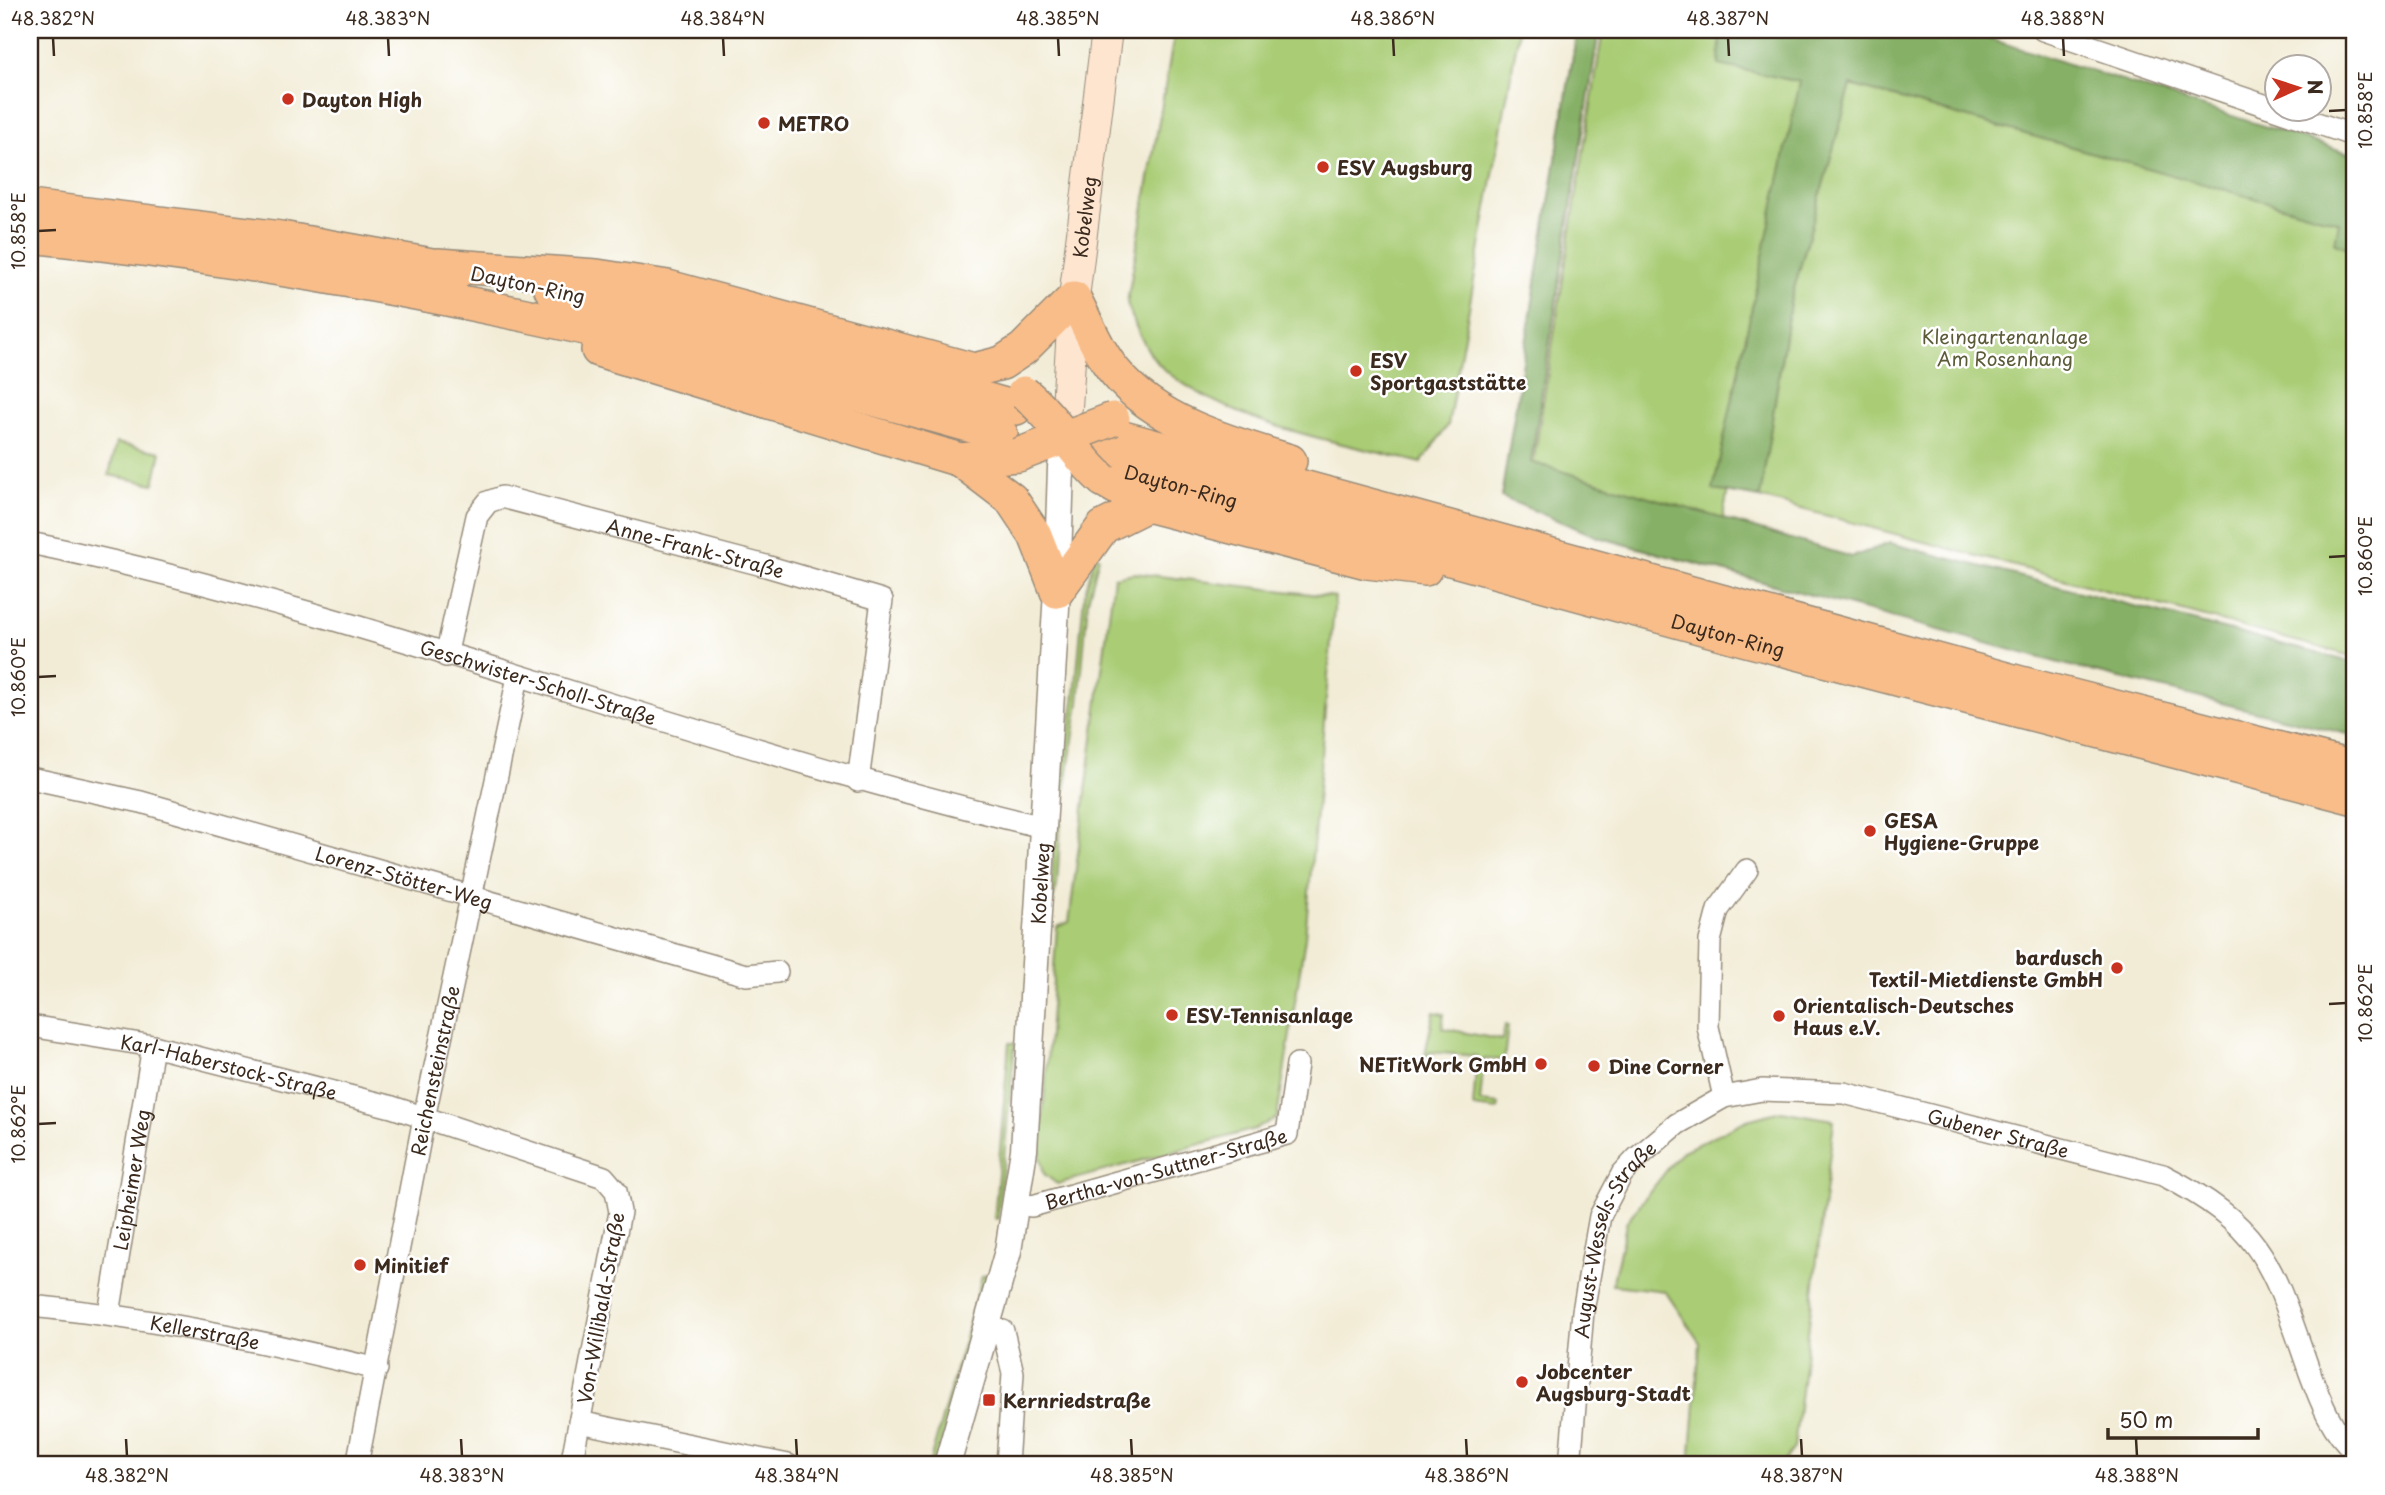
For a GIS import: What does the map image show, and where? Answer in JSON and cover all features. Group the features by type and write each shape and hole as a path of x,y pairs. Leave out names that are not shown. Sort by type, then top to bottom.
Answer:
{"highway":[{"name":"Dayton-Ring","path":"37,202 281,238 715,357 1015,423"},
{"name":"Dayton-Ring","path":"30,236 277,269 435,280"},
{"path":"435,280 597,276 668,287 974,370 1006,382 1015,423"},
{"path":"435,280 607,353 960,460 1011,499 1035,535 1057,591"},
{"path":"974,370 1002,363 1023,349 1074,298 1117,375 1161,412 1247,448 1390,491 1429,506 1487,537"},
{"path":"960,460 1015,423 1053,420 1064,438 1106,449 1161,412"},
{"path":"1015,423 1106,449 1147,505 1367,562 1408,568 1494,571"},
{"name":"Dayton-Ring","path":"1106,449 1487,537 2021,683 2355,768"},
{"name":"Dayton-Ring","path":"1106,449 1494,571 2015,712 2355,798"},
{"path":"1057,591 1103,527 1147,505"}],"main road":[{"name":"Kobelweg","path":"1064,438 1074,298 1107,30"}],"street":[{"path":"2043,30 2355,136"},
{"name":"Kobelweg","path":"947,1465 988,1327 1017,1204 1024,1150 1064,438"},
{"name":"Anne-Frank-Straße","path":"446,656 477,516 488,502 502,497 766,566 882,600 858,781"},
{"name":"Geschwister-Scholl-Straße","path":"30,543 212,585 446,656 639,710 858,781 1043,827"},
{"name":"Reichensteinstraße","path":"357,1465 424,1118 518,677"},
{"name":"Lorenz-Stötter-Weg","path":"30,778 141,802 746,975 777,972"},
{"path":"1724,1097 1708,1027 1706,1003 1710,941 1718,910 1747,870"},
{"name":"Karl-Haberstock-Straße","path":"30,1026 153,1046 424,1118"},
{"name":"Leipheimer Weg","path":"109,1314 153,1046"},
{"name":"Bertha-von-Suttner-Straße","path":"1017,1204 1032,1206 1287,1134 1297,1064"},
{"name":"Gubener Straße","path":"1724,1097 1762,1090 1844,1093 2163,1175 2183,1185 2237,1222 2264,1256 2283,1297 2319,1398 2355,1451"},
{"name":"August-Wessels-Straße","path":"1570,1465 1583,1311 1600,1216 1622,1174 1636,1158 1677,1124 1724,1097"},
{"name":"Von-Willibald-Straße","path":"424,1118 604,1177 616,1191 620,1212 571,1465"},
{"name":"Kellerstraße","path":"30,1306 109,1314 276,1344 377,1369"},
{"path":"988,1327 1003,1331 1013,1373 1007,1465"},
{"path":"579,1422 788,1465"}],"green space":[{"name":"ESV Augsburg","path":"1175,30 1519,30 1448,425 1421,463 1291,431 1228,408 1171,375 1156,361 1144,343 1127,303"},
{"path":"1577,30 1599,30 1531,462 1852,557 1890,543 2355,663 2355,736 2063,664 1598,537 1501,497"},
{"path":"1603,30 1681,30 1812,52 1721,527 1532,471"},
{"path":"1678,30 1962,30 2355,155 2355,250 2335,243 2339,222 1851,85 1790,303 1760,498 1713,490 1800,82 1719,65 1720,41"},
{"name":"Kleingartenanlage Am Rosenhang","path":"1851,85 2340,222 2335,243 2355,250 2355,657 1760,498 1790,303"},
{"path":"116,443 161,452 154,484 109,475"},
{"path":"1095,555 1099,557 1088,600 1079,703 1062,807 1057,807 1075,695 1084,596"},
{"path":"1134,573 1335,597 1305,938 1277,1118 1255,1129 1057,1184 1044,1174 1040,1156 1057,927 1069,922 1114,577"},
{"path":"1055,819 1061,819 1057,886 1051,906"},
{"path":"1434,1012 1444,1014 1442,1028 1502,1040 1505,1025 1508,1026 1504,1060 1484,1059 1480,1102 1499,1104 1498,1110 1473,1107 1477,1056 1429,1052 1428,1059 1424,1059"},
{"path":"1009,1043 1015,1043 998,1219 994,1218"},
{"path":"1781,1111 1834,1120 1794,1448 1781,1465 1690,1465 1700,1343 1665,1291 1612,1285 1627,1221 1681,1152 1747,1120"},
{"path":"987,1275 935,1465 929,1465 982,1276"}],"place":[{"name":"Dayton High","path":"288,99"},
{"name":"METRO","path":"764,123"},
{"name":"ESV Augsburg","path":"1323,167"},
{"name":"ESV Sportgaststätte","path":"1356,371"},
{"name":"GESA Hygiene-Gruppe","path":"1870,831"},
{"name":"bardusch Textil-Mietdienste GmbH","path":"2117,968"},
{"name":"ESV-Tennisanlage","path":"1172,1015"},
{"name":"Orientalisch-Deutsches Haus e.V.","path":"1779,1016"},
{"name":"NETitWork GmbH","path":"1541,1064"},
{"name":"Dine Corner","path":"1594,1066"},
{"name":"Minitief","path":"360,1265"},
{"name":"Jobcenter Augsburg-Stadt","path":"1522,1382"},
{"name":"Kernriedstraße","path":"989,1400"}]}
